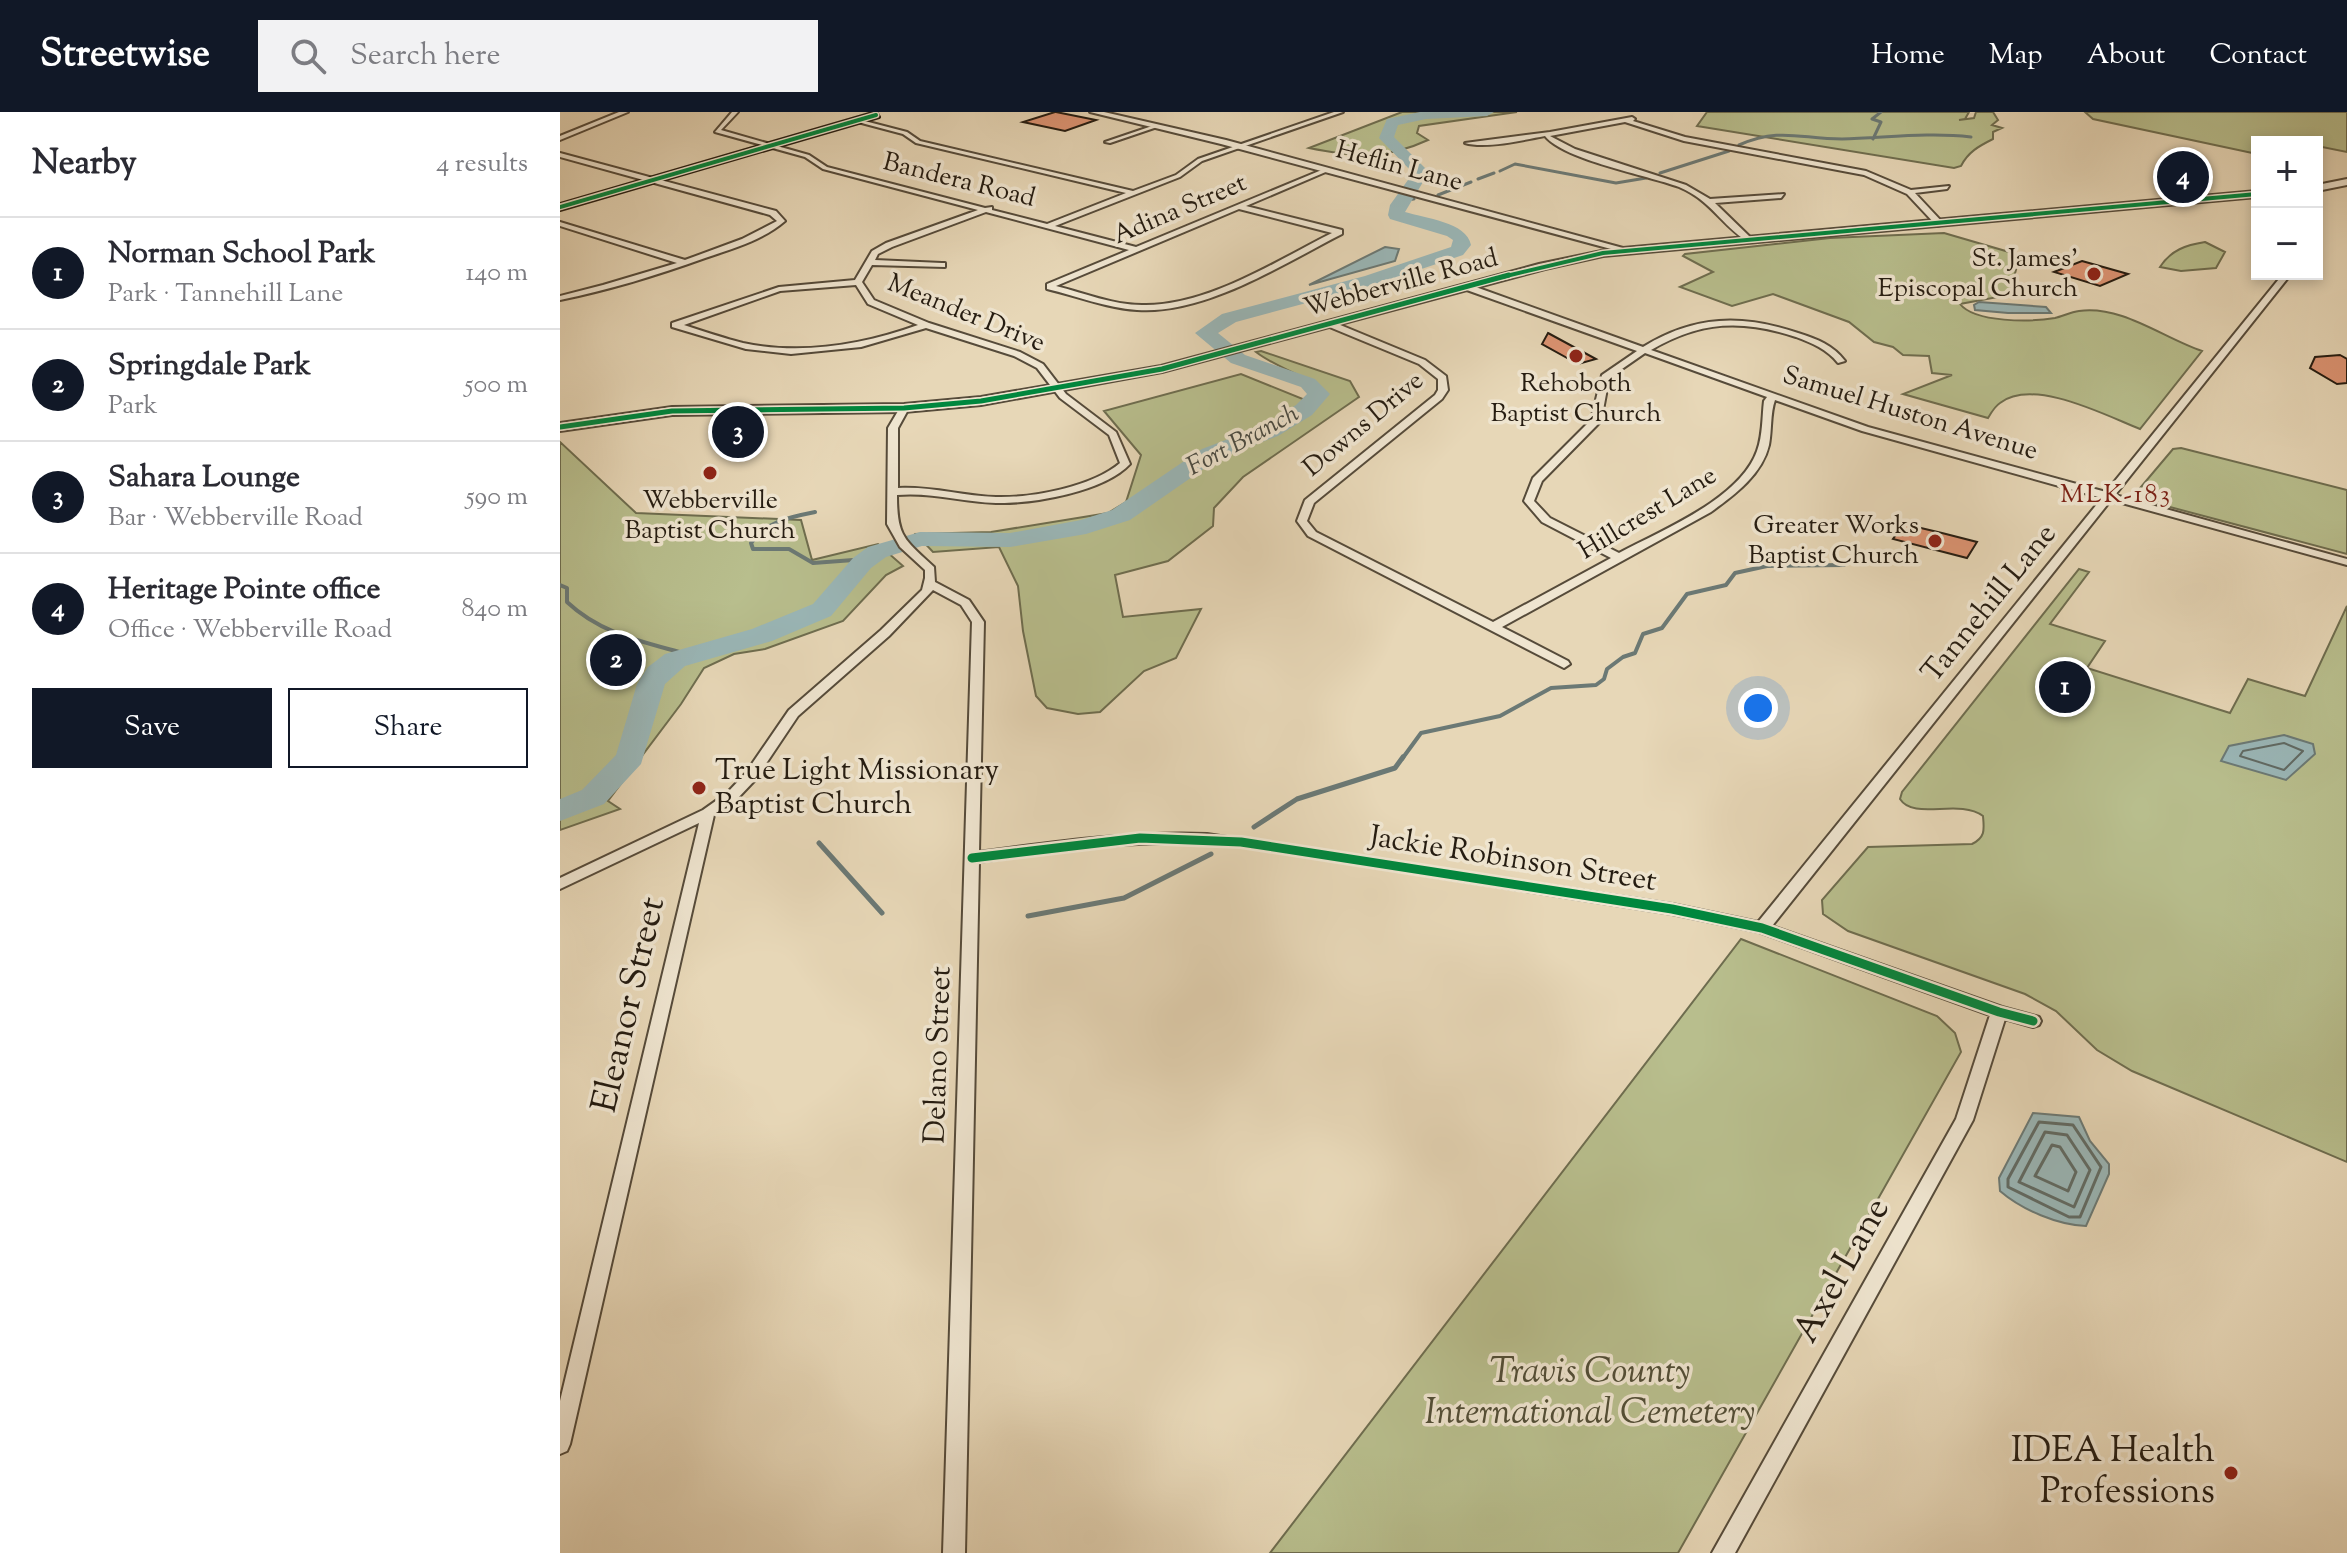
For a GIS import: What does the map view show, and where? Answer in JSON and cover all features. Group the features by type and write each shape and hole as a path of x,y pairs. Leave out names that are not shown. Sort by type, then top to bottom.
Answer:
{"main road":[{"path":"560,207 888,112"}],"street":[{"path":"560,138 625,112"},
{"name":"Bandera Road","path":"735,112 717,131 807,156 825,168 1138,250"},
{"name":"Heflin Lane","path":"1094,112 1625,250"},
{"path":"1049,225 1178,176 1200,160 1340,112"},
{"path":"1468,143 1548,137 1565,129 1641,117"},
{"path":"1624,120 1684,139 1855,171 1910,192 1940,224"},
{"path":"857,121 905,133 918,142 1135,194"},
{"path":"1108,142 1157,126"},
{"path":"1548,137 1563,148 1682,186 1707,201 1747,239"},
{"path":"560,155 773,213 781,221 769,232 683,263 598,290 560,298"},
{"name":"Adina Street","path":"1240,207 1339,232 1190,303 1172,307 1139,308 1050,287 1326,170"},
{"path":"2323,187 2347,182"},
{"path":"1910,192 1947,187"},
{"name":"Webberville Road","path":"560,427 672,411 904,408 957,404 1057,388 1206,358 1467,287 1625,250 2251,195"},
{"path":"1707,201 1781,196"},
{"name":"Meander Drive","path":"892,492 930,489 994,500 1015,499 1069,489 1119,471 1125,464 1117,439 1057,388 1046,371 1025,357 926,325 871,302 858,282 875,253 889,245 989,209"},
{"path":"560,224 683,263"},
{"path":"1596,255 1600,243"},
{"path":"868,262 942,265"},
{"name":"Tannehill Lane","path":"1762,928 2282,280"},
{"path":"858,282 779,289 675,325 740,345 772,349 865,346 926,325"},
{"name":"Samuel Huston Avenue","path":"1467,287 1880,434 2347,562"},
{"path":"1620,558 1546,520 1529,501 1537,480 1596,421 1605,377 1642,350 1694,326 1736,320 1784,329 1833,349 1841,361"},
{"name":"Downs Drive","path":"1330,324 1422,362 1443,378 1444,384 1439,397 1309,502 1302,521 1312,534 1564,664"},
{"name":"Hillcrest Lane","path":"1493,627 1707,510 1742,483 1762,452 1767,410 1773,397"},
{"path":"560,884 708,813 732,796 750,777 782,727 804,701 885,633 921,597 930,584 930,569 908,549 895,531 893,428 904,408"},
{"name":"Delano Street","path":"930,584 960,598 970,606 978,622 954,1553"},
{"name":"Eleanor Street","path":"560,1444 708,813"},
{"name":"Jackie Robinson Street","path":"972,858 1124,838 1213,838 1672,909 1762,928 1999,1012 2033,1021"},
{"name":"Axel Lane","path":"1723,1553 1964,1120 1999,1012"}],"green space":[{"path":"1402,112 1517,112 1419,126 1417,133 1428,140 1383,154 1355,155 1309,148"},
{"path":"1707,112 1969,112 1965,119 1959,120 1974,118 1976,112 1993,112 1998,120 1992,125 2002,128 1993,132 1993,139 1974,150 1961,166 1954,168 1697,126"},
{"path":"2085,112 2347,112 2347,152 2323,147 2323,136 2251,136 2251,153 2093,119"},
{"path":"1944,233 2009,252 2019,259 2009,295 1960,304 1967,310 1990,318 2032,320 2095,310 2127,318 2202,351 2140,429 2070,401 2031,394 2014,396 2000,403 1988,418 1903,394 1952,375 1932,373 1929,356 1903,355 1893,347 1874,342 1849,322 1773,294 1732,306 1680,287 1713,272 1683,256 1685,254 1830,238"},
{"path":"2205,242 2225,252 2216,268 2181,271 2160,267 2180,249"},
{"path":"1261,351 1350,381 1359,397 1243,477 1214,508 1213,526 1168,561 1115,575 1123,617 1201,609 1176,658 1144,671 1100,712 1078,714 1047,708 1036,696 1018,586 999,547 933,552 916,534 991,532 1108,513 1126,502 1141,455 1104,411 1241,374 1315,404 1324,394 1309,381 1256,352"},
{"path":"560,442 636,513 801,520 812,560 878,544 903,566 886,575 843,621 765,649 734,654 704,668 681,704 608,801 620,809 560,830"},
{"path":"2181,448 2347,490 2347,554 2136,498 2135,494 2173,449"},
{"path":"2079,569 2089,572 2050,624 2105,641 2087,668 2230,713 2248,679 2305,696 2347,606 2347,1162 2132,1071 2097,1050 2056,1011 2025,994 1848,931 1823,914 1822,900 1868,847 1972,844 1980,838 1984,829 1983,816 1962,809 1916,808 1900,799 1902,792"},
{"name":"Travis County International Cemetery","path":"1741,939 1937,1016 1955,1033 1961,1052 1678,1553 1270,1553"}],"water":[{"path":"1385,247 1399,249 1395,261 1309,285"},
{"path":"1979,302 2046,307 2051,313 1975,310 1974,305"},
{"path":"2284,735 2313,744 2315,754 2286,780 2221,761 2229,746"},
{"path":"2033,1113 2079,1117 2090,1141 2109,1164 2109,1174 2086,1226 2041,1215 2000,1191 1999,1178"}],"building":[{"path":"1055,112 1096,120 1065,131 1023,122"},
{"name":"St. James' Episcopal Church","path":"2082,261 2128,274 2100,286 2054,272"},
{"path":"1548,333 1596,359 1578,364 1542,344"},
{"path":"2340,355 2347,359 2347,383 2337,384 2310,368 2315,357"},
{"name":"Greater Works Baptist Church","path":"1904,524 1977,542 1967,558 1893,539"}],"waterway":[{"name":"Fort Branch","path":"560,811 593,797 630,758 651,684 658,673 675,660 762,635 822,610 862,563 877,552 920,539 1010,540 1086,527 1121,515 1210,454 1270,431 1304,410 1319,394 1308,383 1238,359 1205,333 1229,318 1371,280 1457,251 1462,245 1461,238 1453,232 1396,215 1398,205 1406,198 1421,172 1386,138 1392,122 1426,115 1487,112"},
{"path":"1874,137 1881,122 1872,119 1881,112"},
{"path":"1739,145 1779,135 1874,137"},
{"path":"1874,137 1971,137"},
{"path":"1660,173 1729,151"},
{"path":"1500,171 1515,164 1616,183 1646,178"},
{"path":"1478,179 1494,173"},
{"path":"1438,195 1471,182"},
{"name":"Fort Branch","path":"1404,200 1414,199"},
{"path":"815,512 772,525 751,543 753,549 789,549 813,563 867,559"},
{"path":"1402,759 1421,733 1500,716 1551,688 1596,685 1604,679 1607,669 1623,657 1635,653 1643,634 1662,628 1687,594 1726,585 1735,573 1767,566 1844,565"},
{"path":"560,585 567,588 567,602 609,630 690,655"},
{"path":"1254,827 1297,799 1395,768 1403,757"},
{"path":"819,843 882,913"},
{"path":"1028,916 1124,898 1211,854"}],"cycle path":[{"path":"560,207 876,115"},
{"path":"560,427 672,411 904,408 981,401 1162,369 1543,266 1603,253 2251,195"},
{"path":"972,858 1140,838 1207,838 1241,842 1672,909 1762,928 1999,1012 2033,1021"}],"place":[{"name":"Heritage Pointe office","path":"2183,177"},
{"name":"St. James' Episcopal Church","path":"2094,274"},
{"name":"Rehoboth Baptist Church","path":"1576,356"},
{"name":"Sahara Lounge","path":"738,432"},
{"name":"Webberville Baptist Church","path":"710,473"},
{"name":"Greater Works Baptist Church","path":"1935,541"},
{"name":"Springdale Park","path":"616,660"},
{"name":"Norman School Park","path":"2065,687"},
{"name":"True Light Missionary Baptist Church","path":"699,788"},
{"name":"IDEA Health Professions","path":"2231,1473"}],"district":[{"name":"MLK-183","path":"2116,495"}]}
